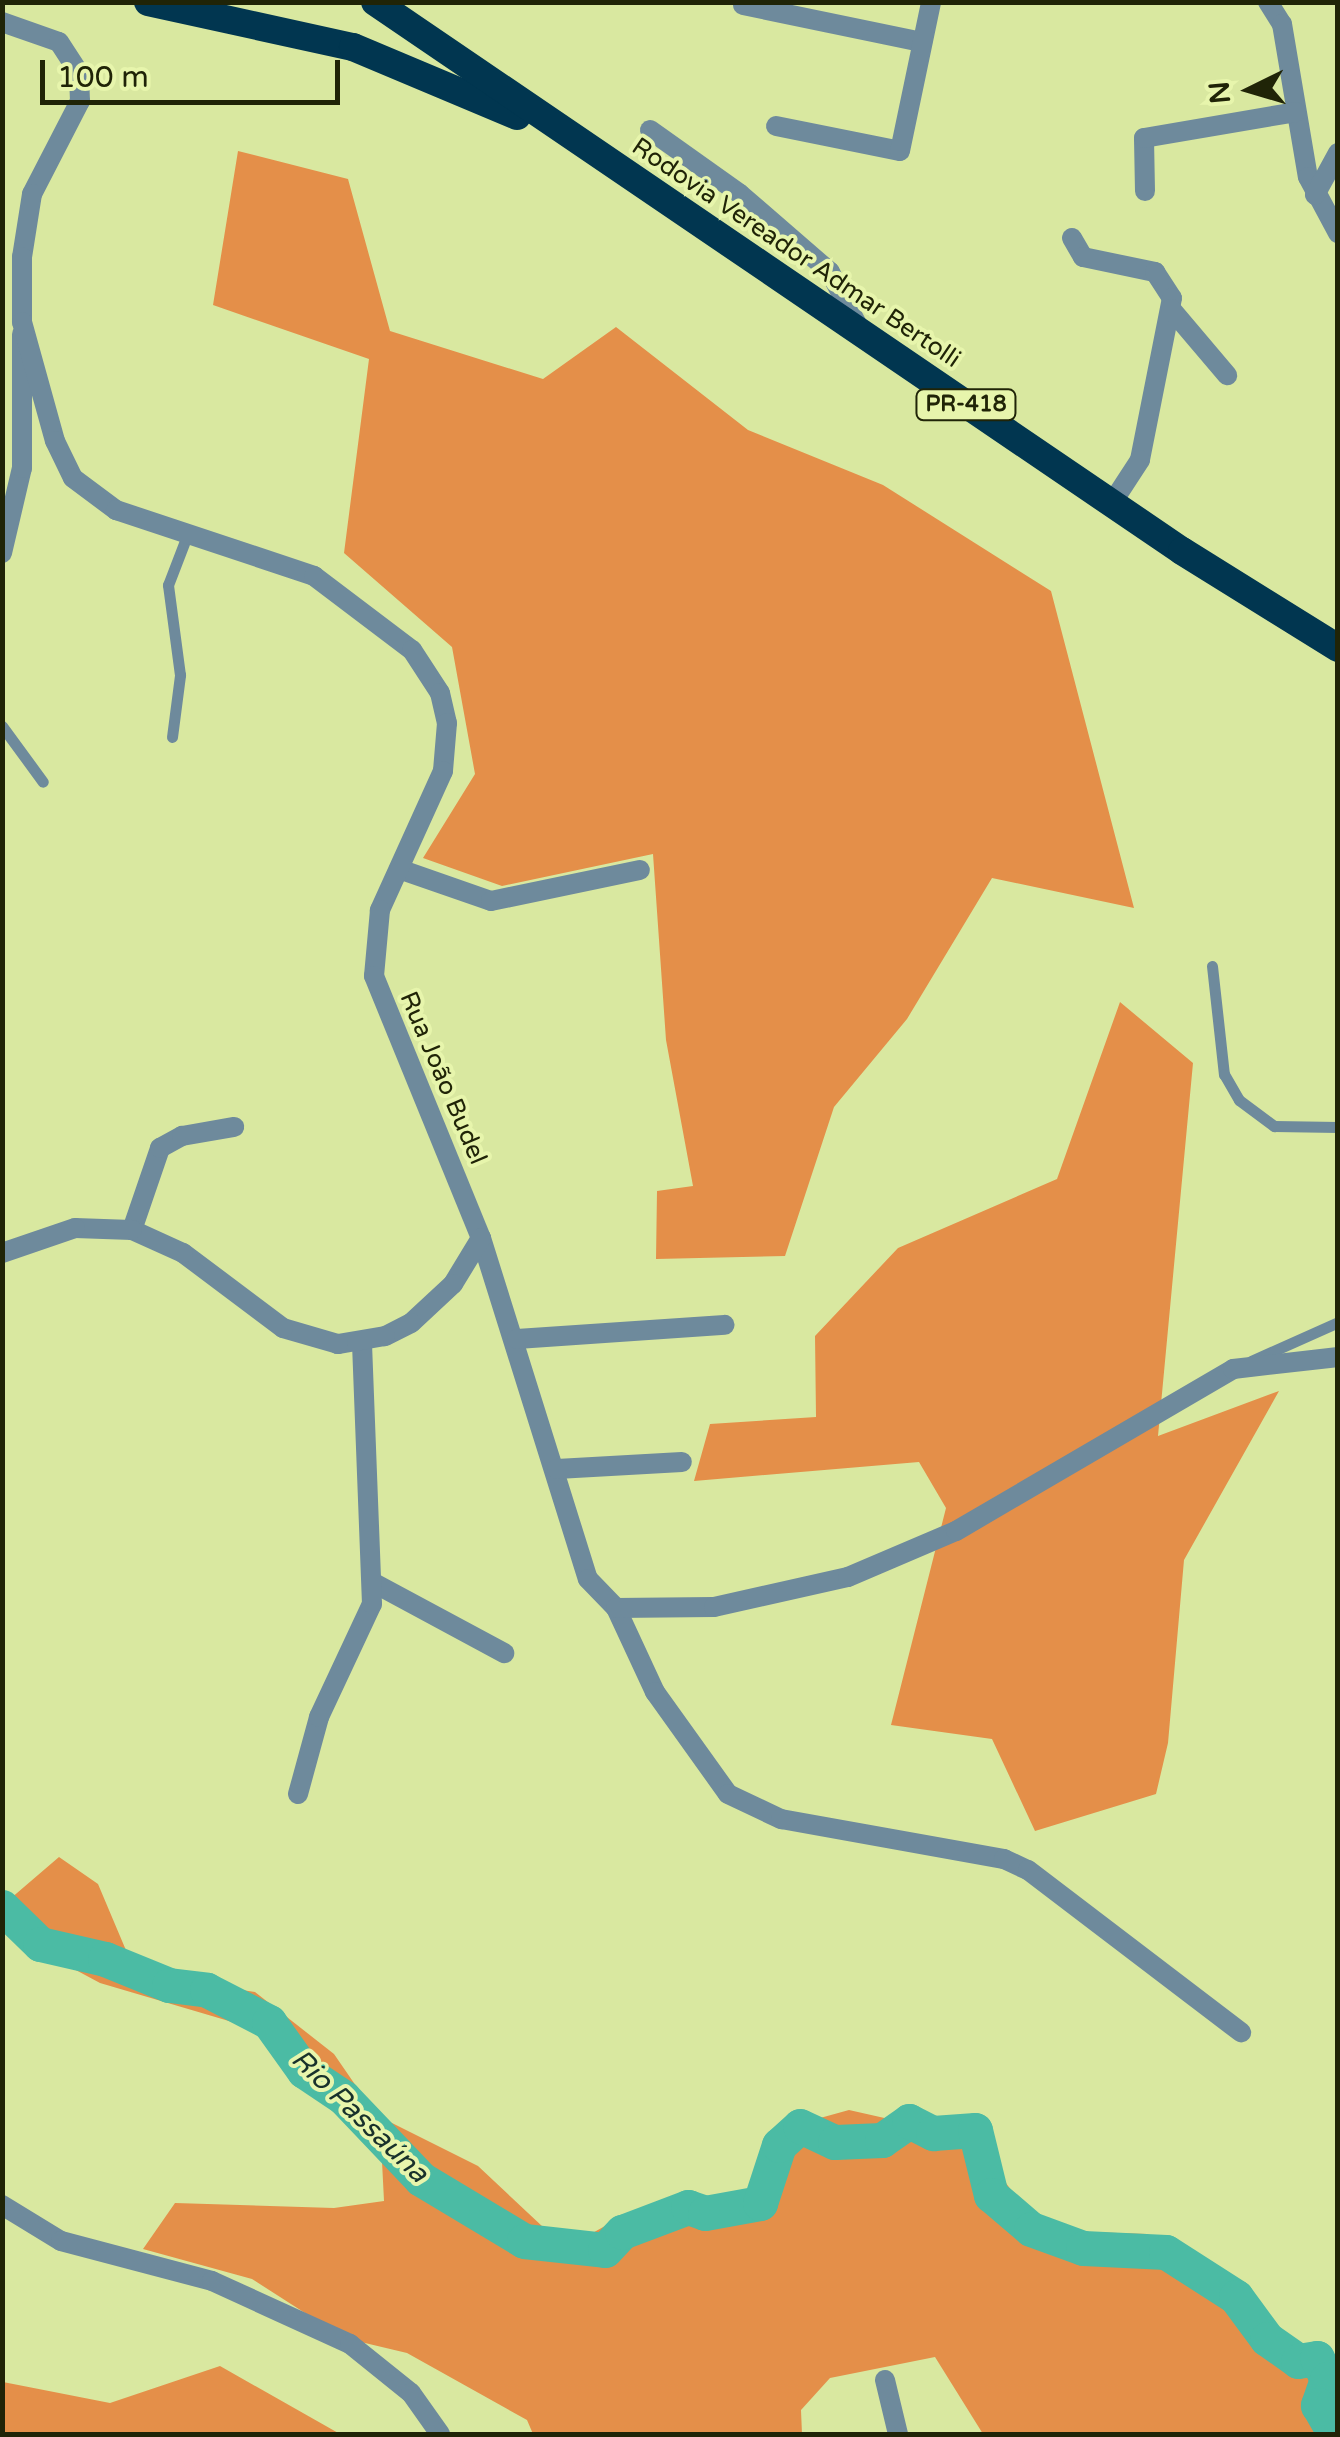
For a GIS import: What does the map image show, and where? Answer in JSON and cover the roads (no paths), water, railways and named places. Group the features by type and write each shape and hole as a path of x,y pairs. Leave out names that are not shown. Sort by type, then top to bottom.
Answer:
{"highway":[{"path":"148,2 369,52 600,156"},
{"name":"Rodovia Vereador Admar Bertolli","path":"375,2 863,336 1338,648"},
{"path":"394,2 451,55"}],"street":[{"path":"776,126 900,151 931,2"},
{"path":"1268,2 1282,24 1296,112 1316,195 1338,233"},
{"path":"743,6 922,42"},
{"name":"Rua João Budel","path":"2,22 59,42 72,57 81,88 75,116 26,214 22,322 55,441 73,478 98,502 314,576 428,669 440,693 448,752 376,927 374,976 481,1238 558,1469 588,1579 616,1608 655,1692 710,1772 742,1804 781,1818 1004,1860 1028,1870 1241,2032"},
{"path":"1145,191 1144,138 1296,112"},
{"path":"650,130 740,194 830,272 863,336"},
{"path":"1316,195 1338,153"},
{"path":"1072,238 1083,257 1146,269 1166,283 1171,309 1140,460 1112,503"},
{"path":"1171,309 1227,374"},
{"path":"2,553 22,468 22,322"},
{"path":"399,869 491,901 640,870"},
{"path":"132,1230 160,1148 182,1136 234,1127"},
{"path":"2,1253 75,1228 132,1230 182,1253 283,1328 311,1340 362,1342 411,1323 438,1302 481,1238"},
{"path":"516,1339 725,1325"},
{"path":"298,1794 318,1717 367,1624 374,1583 362,1342"},
{"path":"616,1608 714,1607 769,1598 912,1554 1234,1369 1338,1357"},
{"path":"558,1469 682,1462"},
{"path":"374,1583 504,1653"},
{"path":"2,2205 60,2241 212,2281 350,2344 411,2393 440,2434"},
{"path":"885,2380 898,2434"}],"lane":[{"path":"172,737 180,675 168,585 188,533"},
{"path":"2,726 43,782"},
{"path":"1212,966 1224,1074 1239,1100 1274,1126 1338,1127"},
{"path":"1234,1369 1338,1322"}],"waterway":[{"name":"Rio Passaúna","path":"2,1907 40,1944 105,1959 169,1985 207,1990 269,2022 304,2071 343,2097 421,2179 524,2241 605,2250 622,2232 688,2207 705,2213 760,2203 779,2145 800,2126 835,2142 882,2140 909,2121 933,2133 975,2130 991,2195 1031,2229 1083,2248 1166,2252 1236,2297 1267,2339 1298,2361 1317,2358 1327,2379 1318,2405 1335,2434"}]}
